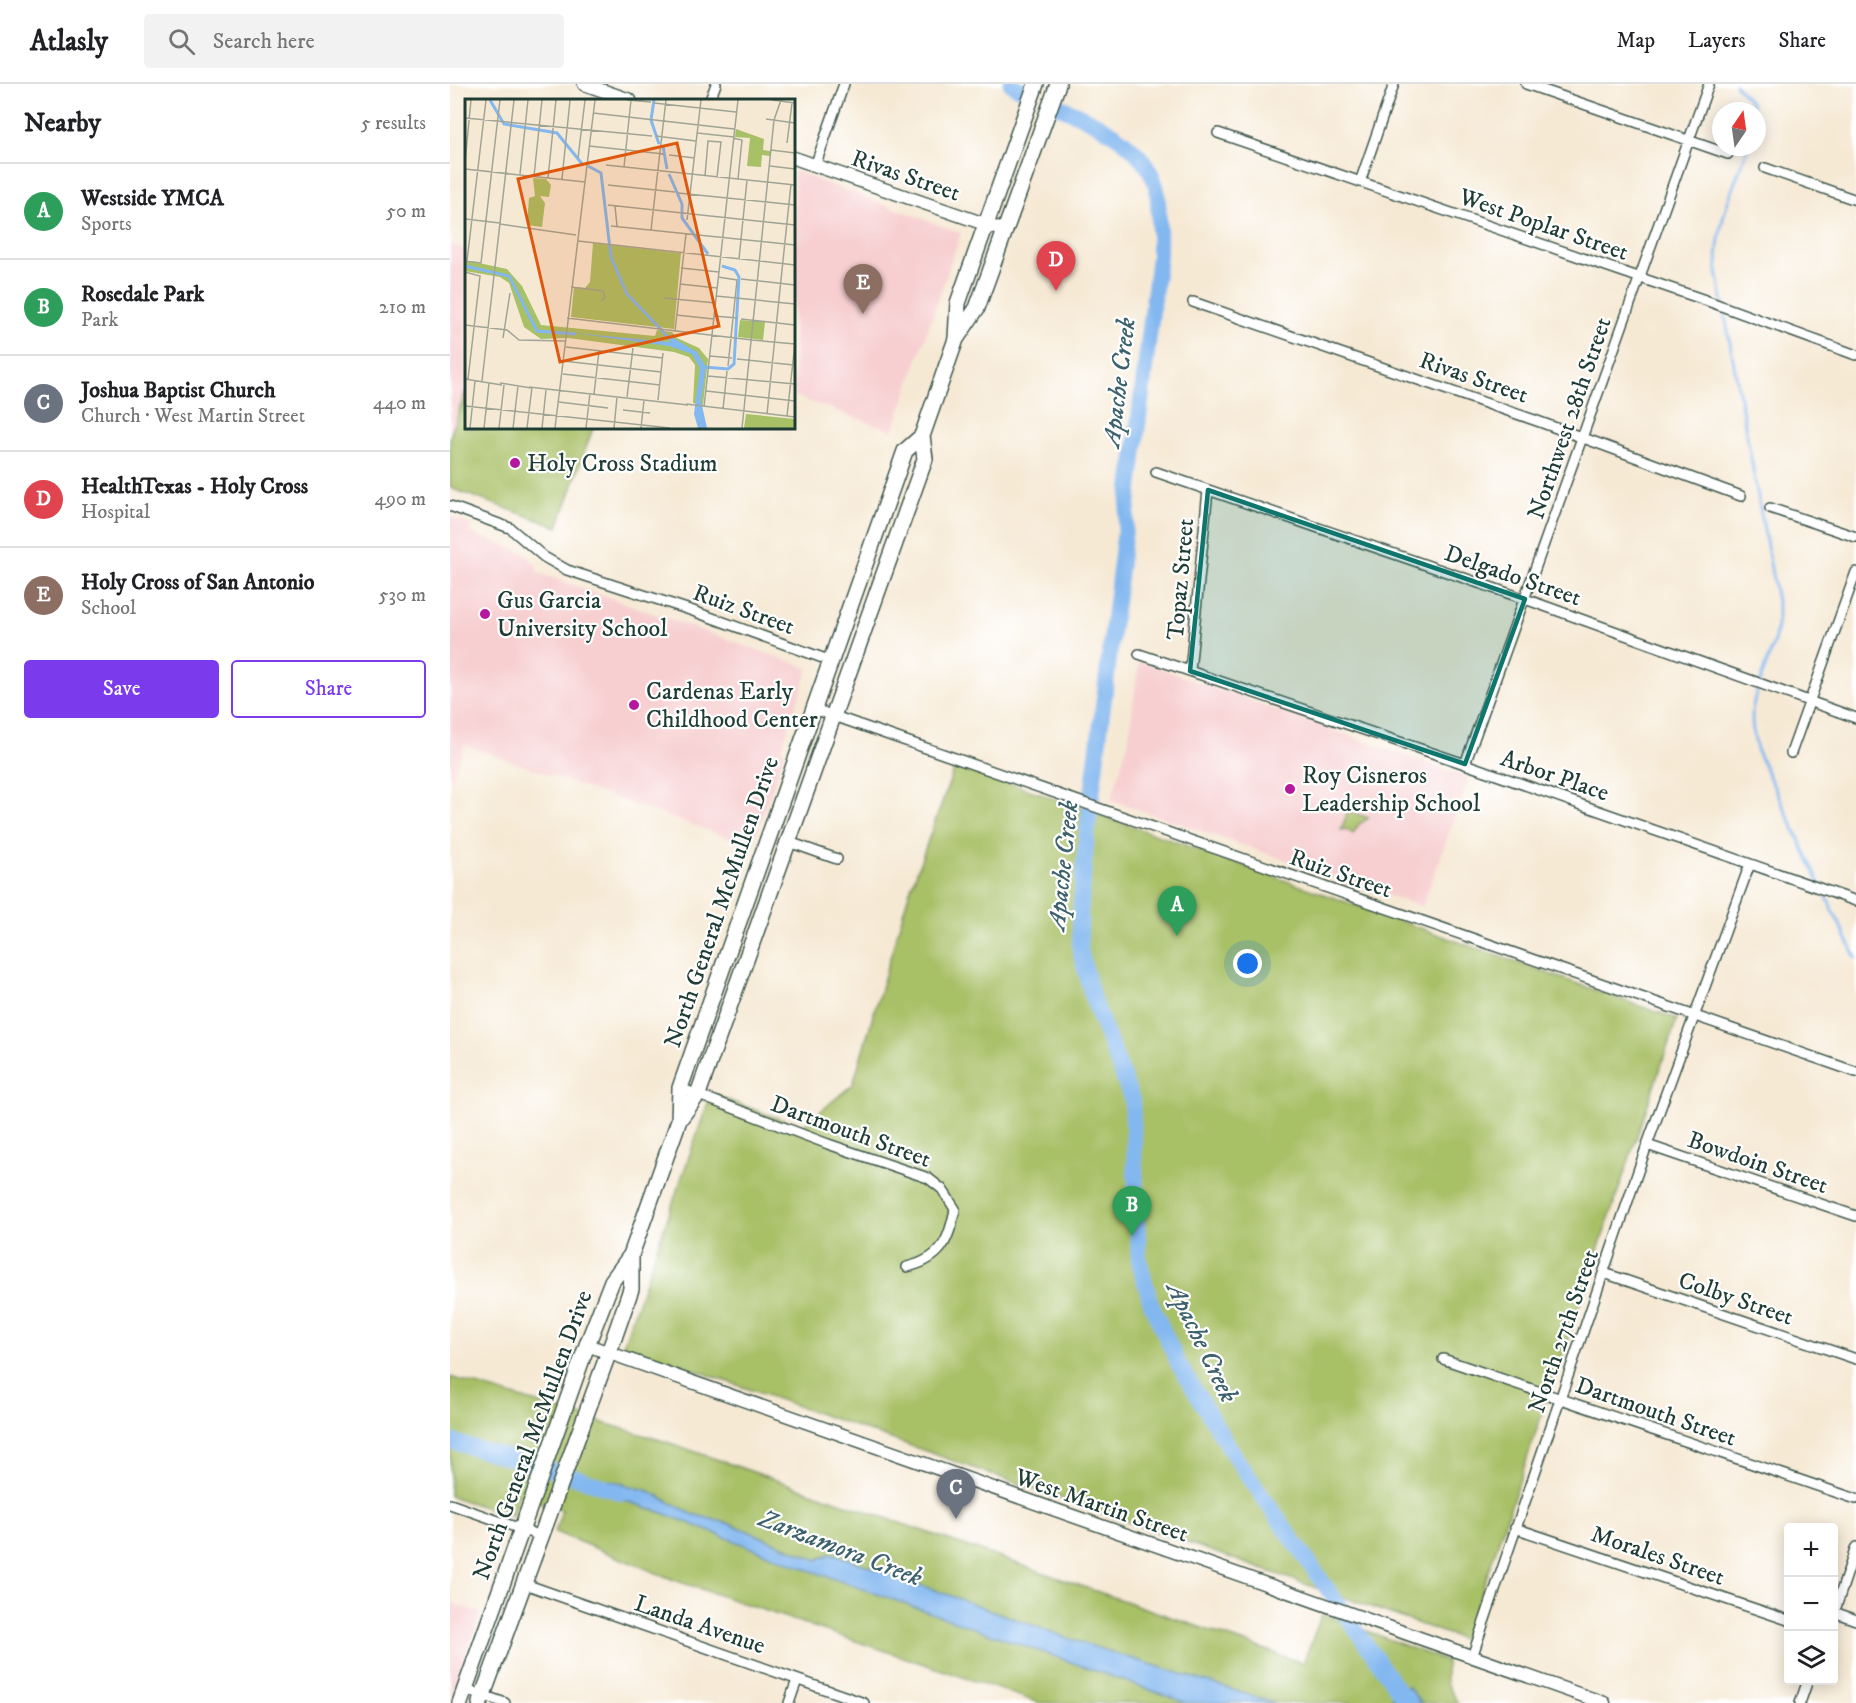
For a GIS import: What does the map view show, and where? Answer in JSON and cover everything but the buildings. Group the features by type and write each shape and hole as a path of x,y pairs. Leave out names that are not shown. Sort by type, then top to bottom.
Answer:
{"main road":[{"name":"North General McMullen Drive","path":"956,339 958,303 1036,84"},
{"name":"North General McMullen Drive","path":"463,1696 520,1529 587,1345 612,1281 631,1255 679,1120 698,1094 925,459 922,436 956,339 977,308 1058,84"},
{"name":"North General McMullen Drive","path":"679,1120 680,1088 771,828 905,451 922,436"},
{"path":"734,995 734,963 779,837 771,828"},
{"name":"North General McMullen Drive","path":"482,1699 522,1583 553,1510 609,1353 630,1289 631,1255"}],"street":[{"path":"587,84 627,99"},
{"path":"710,99 716,84"},
{"path":"815,166 844,84"},
{"path":"1360,182 1394,84"},
{"path":"1526,84 1712,149"},
{"name":"Northwest 28th Street","path":"1465,764 1709,84"},
{"name":"West Poplar Street","path":"1218,133 1705,300 1856,355"},
{"name":"Rivas Street","path":"795,158 1005,231"},
{"path":"1765,168 1856,200"},
{"name":"Rivas Street","path":"1193,302 1584,437 1741,496"},
{"name":"Delgado Street","path":"1156,472 1525,599 1746,681 1856,718"},
{"name":"Topaz Street","path":"1190,670 1208,490"},
{"name":"Ruiz Street","path":"450,506 510,528 544,557 567,570 693,611 831,661"},
{"path":"1770,508 1856,537"},
{"path":"1791,753 1856,572"},
{"name":"Arbor Place","path":"1138,654 1465,764 1856,901"},
{"name":"Ruiz Street","path":"814,709 1694,1018 1856,1072"},
{"path":"789,842 837,858"},
{"name":"North 27th Street","path":"1472,1657 1647,1145 1750,864"},
{"name":"Dartmouth Street","path":"680,1088 928,1178 942,1189 955,1209 950,1237 926,1262 907,1267"},
{"name":"Bowdoin Street","path":"1647,1145 1856,1216"},
{"name":"Colby Street","path":"1604,1273 1856,1359"},
{"name":"West Martin Street","path":"587,1345 1604,1703"},
{"name":"Dartmouth Street","path":"1443,1359 1856,1499"},
{"path":"450,1504 541,1536"},
{"name":"Morales Street","path":"1515,1528 1784,1619"},
{"path":"1838,1601 1856,1547"},
{"name":"Landa Avenue","path":"522,1583 864,1703"},
{"path":"1838,1614 1856,1620"},
{"path":"789,1703 797,1680"},
{"path":"1800,1703 1806,1685"},
{"path":"463,1696 505,1703"}],"highlighted area":[{"path":"1208,490 1525,599 1465,764 1190,671"}],"shaded area":[{"path":"795,171 961,233 893,431 795,396"},
{"name":"Holy Cross Stadium","path":"450,244 465,250 465,429 593,429 558,527 450,488"},
{"name":"Cardenas Early Childhood Center","path":"450,517 472,525 469,532 523,552 538,567 536,572 809,668 781,749 785,752 752,846 465,745 450,784"},
{"name":"Roy Cisneros Leadership School","path":"1139,661 1469,778 1422,907 1111,800 1128,743"},
{"path":"450,1602 481,1613 450,1699"}],"green space":[{"name":"Holy Cross Stadium","path":"465,394 465,429 593,429 558,527 450,488 450,437"},
{"path":"956,764 1677,1019 1465,1640 623,1345 711,1094 802,1127 853,1084 909,893"},
{"path":"1348,811 1369,818 1359,824 1353,834 1346,829 1341,830"},
{"path":"450,1377 667,1442 1303,1663 1322,1614 1446,1661 1446,1684 1458,1703 1040,1703 674,1580 555,1532 562,1510 519,1495 512,1516 450,1496"}],"water":[{"path":"609,1480 649,1491 692,1514 731,1524 817,1560 832,1553 1079,1642 1275,1703 1187,1703 806,1569 663,1513 601,1493"},
{"path":"1408,1686 1421,1703 1395,1703 1391,1697"}],"waterway":[{"name":"Apache Creek","path":"1011,84 1022,90"},
{"path":"1735,84 1750,102"},
{"name":"Apache Creek","path":"1060,107 1090,120 1133,149 1144,161 1152,175 1159,207 1159,256 1086,843 1080,914 1080,950 1093,999 1132,1100 1139,1261 1151,1304 1178,1363 1233,1454 1407,1703"},
{"path":"1745,156 1722,222 1717,271 1778,607 1776,635 1756,693 1752,724 1758,753 1821,886"},
{"path":"1824,892 1856,958"},
{"name":"Zarzamora Creek","path":"450,1441 579,1478 622,1493"}],"place":[{"name":"HealthTexas - Holy Cross","path":"1056,291"},
{"name":"Holy Cross of San Antonio","path":"863,314"},
{"name":"Holy Cross Stadium","path":"515,463"},
{"name":"Gus Garcia University School","path":"485,614"},
{"name":"Cardenas Early Childhood Center","path":"634,705"},
{"name":"Roy Cisneros Leadership School","path":"1290,789"},
{"name":"Westside YMCA","path":"1177,936"},
{"name":"Rosedale Park","path":"1132,1236"},
{"name":"Joshua Baptist Church","path":"956,1519"}]}
